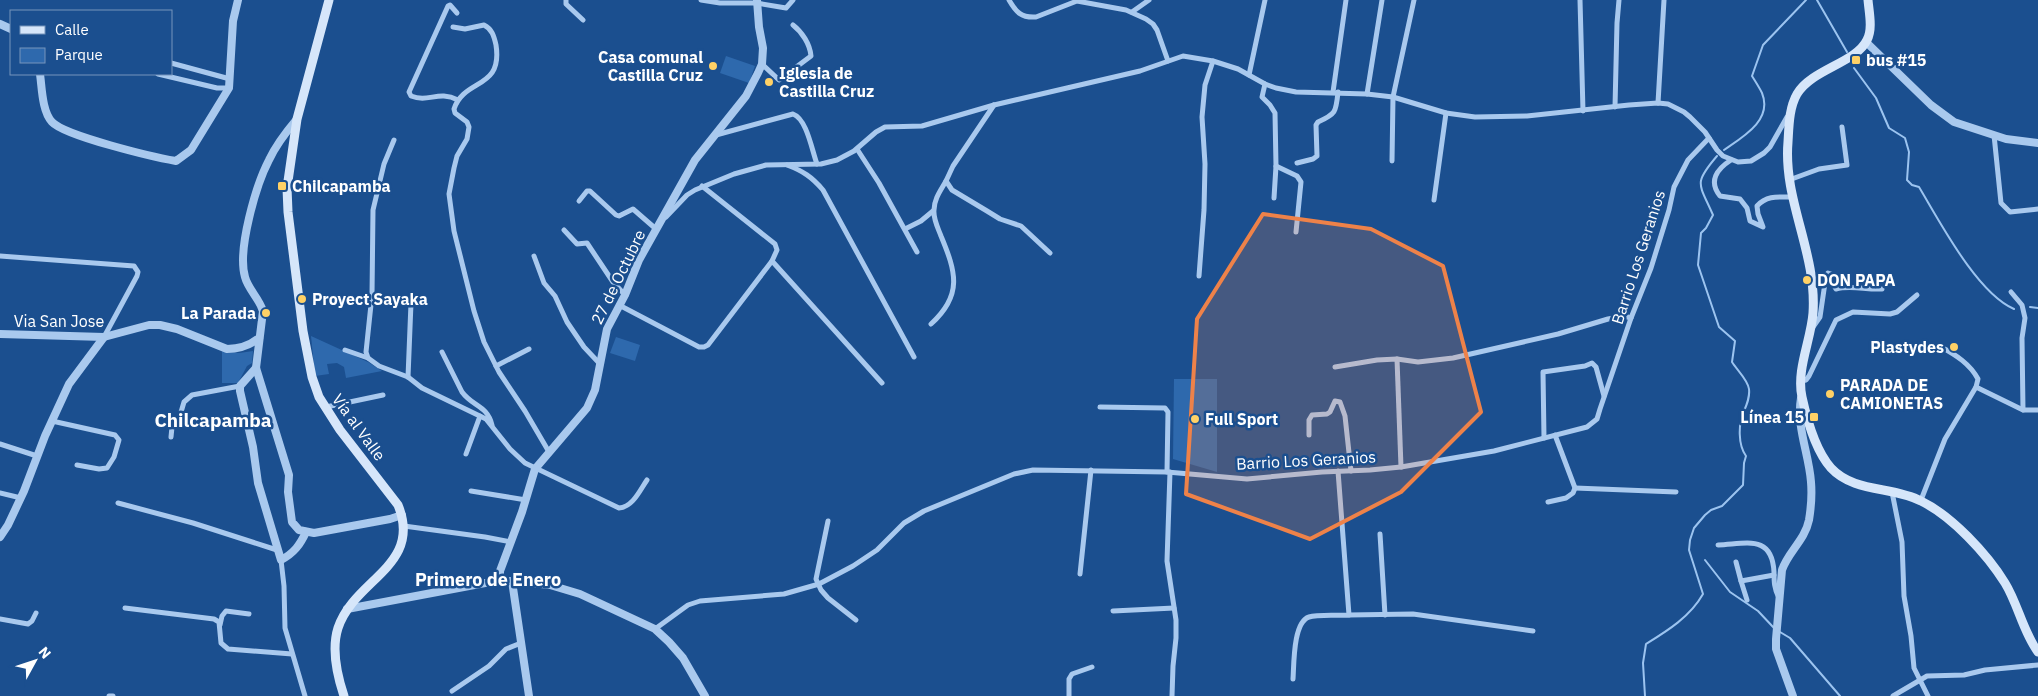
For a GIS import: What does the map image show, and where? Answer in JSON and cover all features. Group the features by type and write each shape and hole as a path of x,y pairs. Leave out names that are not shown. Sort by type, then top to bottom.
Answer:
{"main road":[{"name":"Vía al Valle","path":"329,0 297,119 288,180 288,212 308,359 312,377 325,407 340,430 392,496 402,515 404,526 400,551 392,563 347,609 338,627 335,663 344,696"},
{"path":"1868,0 1869,30 1866,42 1853,54 1805,84 1796,96 1791,110 1787,156 1789,180 1808,252 1812,278 1813,314 1801,381 1802,396 1816,442 1830,467 1843,478 1853,482 1921,500 1947,520 1980,550 2005,583 2038,652"}],"street":[{"path":"40,75 46,111 51,121 58,127 88,139 176,161 191,150 229,88 233,21 238,0"},
{"path":"566,0 566,4 583,20"},
{"path":"701,0 720,3 756,2 786,8 794,0"},
{"path":"1009,0 1019,14 1029,18 1036,17 1068,3 1084,1 1132,12 1153,24 1168,61"},
{"path":"1132,12 1149,0"},
{"path":"1249,74 1265,0"},
{"path":"1297,163 1313,159 1317,156 1316,125 1318,122 1330,117 1337,108 1335,92 1346,0"},
{"path":"1367,94 1382,0"},
{"path":"1392,161 1393,97 1414,0"},
{"path":"1580,0 1583,44 1583,111"},
{"path":"1615,107 1619,0"},
{"path":"1658,103 1664,0"},
{"name":"27 de Octubre","path":"500,582 500,571 526,500 535,469 587,408 595,390 607,328 625,295 639,260 690,168 746,96 762,64 763,48 756,2"},
{"path":"456,13 450,5 448,6 409,92 411,96 416,98 424,99 440,94 451,96 458,100"},
{"path":"453,27 465,29 484,25 489,27 493,34 497,57 491,75 486,81 474,87 458,100 454,109 455,113 467,122 469,127 467,139 457,156 450,180 454,231 479,329 496,366 549,452"},
{"path":"762,64 779,80 811,56 801,31 794,25"},
{"path":"1866,42 1931,105 1954,122 1994,136 2038,143"},
{"path":"579,201 587,191 590,191 616,216 620,216 633,209 658,226 686,195 702,186 734,174 758,167 785,164 817,164 837,160 857,149 876,132 885,127 922,126 994,105 1124,75 1183,56 1213,61 1249,74 1265,84 1296,92 1335,92 1393,97 1446,113 1475,117 1527,116 1658,103 1668,104 1684,112 1709,138 1717,150 1731,160 1745,162 1751,161 1770,147 1791,110"},
{"path":"1199,276 1205,164 1202,117 1205,85 1213,61"},
{"path":"172,63 230,79"},
{"path":"162,75 216,88 229,88"},
{"path":"1265,84 1262,97 1275,113 1276,166 1274,198"},
{"path":"931,324 942,314 953,294 955,282 948,254 934,219 935,201 953,166 994,105"},
{"path":"1434,200 1446,113"},
{"path":"715,135 793,114 798,116 804,125 817,164"},
{"path":"297,119 282,138 269,160 260,181 246,238 243,262 244,276 260,301 263,310 256,368 289,475 288,492 292,522 299,530 314,533 402,515"},
{"path":"1789,180 1819,169 1847,166 1842,127"},
{"path":"1994,136 2003,207 2010,212 2038,209"},
{"name":"Barrio Los Geranios","path":"655,629 688,605 700,601 784,594 819,584 853,566 877,550 904,524 924,511 1014,474 1033,470 1091,470 1169,472 1247,479 1401,467 1494,451 1587,427 1597,419 1631,318 1651,268 1674,187 1688,160 1709,138"},
{"path":"368,358 366,352 372,295 373,210 384,164 394,140"},
{"path":"857,149 879,183 917,252"},
{"path":"1731,160 1718,172 1714,180 1714,190 1725,198 1740,199 1747,208 1750,221 1764,227 1758,214 1758,206 1770,197 1793,198"},
{"path":"785,164 804,171 814,178 823,190 914,357"},
{"path":"1276,166 1297,176 1301,182 1296,232"},
{"path":"946,181 952,190 987,212 1000,219 1021,226 1050,253"},
{"path":"619,305 698,347 704,348 772,261 777,250 775,244 702,186"},
{"path":"904,229 922,221 934,211"},
{"path":"564,230 577,244 587,244 613,282 625,295"},
{"path":"0,256 134,266 138,272 104,337 69,384 37,456 21,498 0,537"},
{"path":"534,256 544,283 555,296 567,322 584,347 600,364"},
{"path":"772,261 882,383"},
{"path":"1810,331 1820,317 1828,273 1834,275 1833,284 1836,289 1852,287 1868,290 1882,289"},
{"path":"2011,292 2022,305 2025,318 2022,338 2023,410"},
{"path":"1801,381 1806,380 1809,376 1836,320 1853,312 1890,314 1897,312 1917,295"},
{"path":"408,377 411,303"},
{"path":"1335,366 1364,361 1397,359 1418,362 1453,358 1558,334 1624,316 1631,318"},
{"name":"Via San Jose","path":"0,334 104,337 149,325 160,325 177,329 227,349 248,346 259,338"},
{"path":"1921,500 1945,439 1976,387 1978,379 1968,365 1957,355 1941,347"},
{"path":"496,366 529,349"},
{"path":"345,350 368,358 379,366 408,377 422,388 480,416 492,425"},
{"path":"442,352 466,398 485,410 492,425 515,455 535,469 619,508 625,507 632,502 647,480"},
{"path":"1397,359 1401,467"},
{"path":"1544,438 1543,372 1592,364 1596,367 1604,397"},
{"path":"171,437 172,427 179,419 184,402 190,396 240,386 256,368"},
{"path":"240,386 253,446 258,483 281,560 285,628 305,696"},
{"path":"1976,387 2023,410 2038,410"},
{"path":"325,407 383,395"},
{"path":"1793,696 1776,649 1776,638 1780,580 1785,561 1801,540 1809,519 1811,482 1799,414 1802,396"},
{"path":"1310,434 1309,420 1312,415 1327,414 1330,412 1335,401 1340,402 1346,416 1351,471"},
{"path":"1100,407 1165,408 1168,412 1167,561 1176,638 1172,696"},
{"path":"466,454 480,416"},
{"path":"52,422 115,435 120,440 114,457 107,468 99,469 77,465"},
{"path":"1548,502 1566,498 1573,493 1575,488 1555,435"},
{"path":"0,444 37,456"},
{"path":"1080,574 1091,470"},
{"path":"1338,471 1349,616"},
{"path":"1575,488 1676,492"},
{"path":"471,491 526,500"},
{"path":"1892,492 1902,542 1904,596 1914,668 1928,696"},
{"path":"0,493 21,498"},
{"path":"118,503 193,523 277,550"},
{"path":"828,521 816,579 821,590 828,598 856,620"},
{"path":"404,526 511,542"},
{"path":"281,560 300,544 306,532"},
{"path":"1380,534 1385,615"},
{"path":"1718,545 1756,543 1765,547 1773,558 1775,592 1779,598"},
{"path":"1736,562 1747,600"},
{"path":"1741,581 1774,575"},
{"path":"347,609 485,583 512,581 550,585 580,594 655,629 684,658 706,696"},
{"path":"512,581 529,696"},
{"path":"125,608 214,620 219,622 220,625"},
{"path":"1113,611 1174,608"},
{"path":"249,614 226,611 222,616 220,625 221,643 228,649 292,654"},
{"path":"0,618 28,624 36,613"},
{"path":"1293,680 1296,640 1301,622 1308,617 1413,614 1533,631"},
{"path":"452,691 489,666 506,649 521,643"},
{"path":"1894,696 1927,676 1964,675 1985,670 2038,665"},
{"path":"1069,696 1069,679 1072,674 1092,667"}],"highlighted area":[{"path":"1263,214 1371,229 1443,266 1481,412 1401,492 1310,539 1186,494 1197,319"}],"green space":[{"path":"726,56 755,66 749,83 720,73"},
{"path":"311,336 368,362 382,371 346,378 344,367 337,363 327,364 329,374 315,376"},
{"path":"616,337 640,345 635,361 610,353"},
{"path":"222,351 239,353 253,351 252,363 247,366 238,383 222,383"},
{"name":"Full Sport","path":"1174,379 1217,379 1217,472 1173,459"}],"waterway":[{"path":"1724,150 1754,127 1760,119 1764,103 1762,93 1752,76 1763,45 1806,0"},
{"path":"1817,0 1847,52"},
{"path":"1854,68 1876,98 1889,128 1905,138 1909,152 1907,180 1912,185 1919,187 1973,273 2000,301 2014,309"},
{"path":"1645,696 1643,663 1646,644 1670,629 1692,610 1703,594 1689,550 1694,528 1705,515 1711,510 1722,506 1743,485 1746,456 1741,446 1740,428 1742,416 1749,398 1749,389 1732,362 1735,341 1719,327 1698,265 1701,233 1713,215 1702,190 1701,179 1717,156"},
{"path":"2030,307 2038,308"},
{"path":"1705,560 1730,592 1758,611 1774,628"},
{"path":"1780,632 1790,638 1840,696"}],"place":[{"name":"bus #15","path":"1856,60"},
{"name":"Casa comunal Castilla Cruz","path":"713,66"},
{"name":"Iglesia de Castilla Cruz","path":"769,82"},
{"name":"Chilcapamba","path":"282,186"},
{"name":"DON PAPA","path":"1807,280"},
{"name":"Proyect Sayaka","path":"302,299"},
{"name":"La Parada","path":"266,313"},
{"name":"Plastydes","path":"1954,347"},
{"name":"PARADA DE CAMIONETAS","path":"1830,394"},
{"name":"Línea 15","path":"1814,417"},
{"name":"Full Sport","path":"1195,419"}],"district":[{"name":"Chilcapamba","path":"213,420"},
{"name":"Primero de Enero","path":"488,580"}]}
